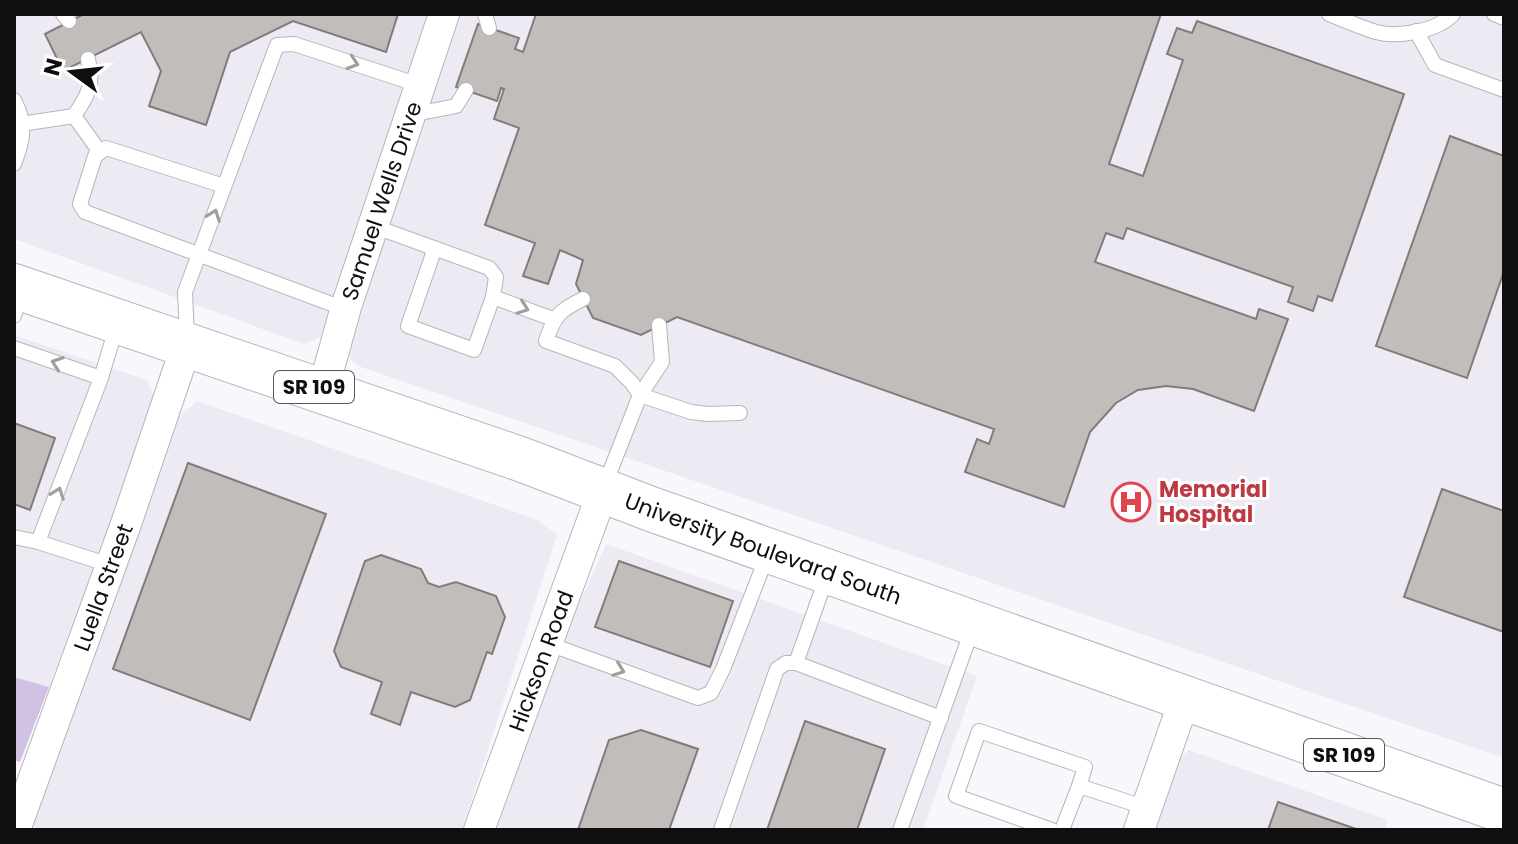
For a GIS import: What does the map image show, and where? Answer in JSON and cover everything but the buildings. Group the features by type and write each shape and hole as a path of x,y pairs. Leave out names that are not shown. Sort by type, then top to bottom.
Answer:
{"main road":[{"name":"University Boulevard South","path":"16,292 118,320 323,390 1504,811"}],"street":[{"name":"Samuel Wells Drive","path":"323,390 345,309 444,14"},
{"name":"Luella Street","path":"15,830 187,344"},
{"name":"Hickson Road","path":"479,830 603,491"},
{"path":"1143,819 1185,698"}],"lane":[{"path":"1329,14 1379,33 1416,31 1446,22 1453,14"},
{"path":"1494,14 1504,18"},
{"path":"1416,31 1435,65 1504,90"},
{"path":"187,344 185,292 277,45 294,44 419,85"},
{"path":"21,124 74,116 87,98 92,78 88,59"},
{"path":"410,115 456,106 466,90"},
{"path":"14,100 24,138 14,164"},
{"path":"74,116 100,152"},
{"path":"224,186 106,148 95,156 80,204 85,212 345,309"},
{"path":"373,226 435,248 489,268 496,277 493,297 474,350 408,326 435,248"},
{"path":"493,297 553,319"},
{"path":"583,299 568,306 553,319 546,341 615,366 640,395 691,412 740,413"},
{"path":"38,542 101,378 118,320"},
{"path":"603,491 640,395 662,362 659,325"},
{"path":"14,348 101,378"},
{"path":"14,537 110,565"},
{"path":"546,643 698,698 711,693 769,551"},
{"path":"796,663 828,571"},
{"path":"900,830 975,623"},
{"path":"721,830 777,669 786,663 796,663 941,718"},
{"path":"1052,830 956,796 979,731 1085,767 1062,830"},
{"path":"1079,786 1143,819"}],"shaded area":[{"path":"14,14 431,14 330,321 321,337 304,344 14,239"},
{"name":"Memorial Hospital","path":"456,14 1504,14 1504,758 361,367 350,359 347,345"},
{"path":"14,335 147,380 156,403 49,687 14,677"},
{"path":"197,401 538,520 557,535 462,830 44,830 30,826 164,452 179,417"},
{"path":"606,544 977,676 923,830 494,830 552,664"},
{"path":"14,677 49,687 20,762 14,760"},
{"path":"1189,750 1388,820 1384,830 1152,830 1177,761"}],"place":[{"name":"Memorial Hospital","path":"1131,502"}]}
